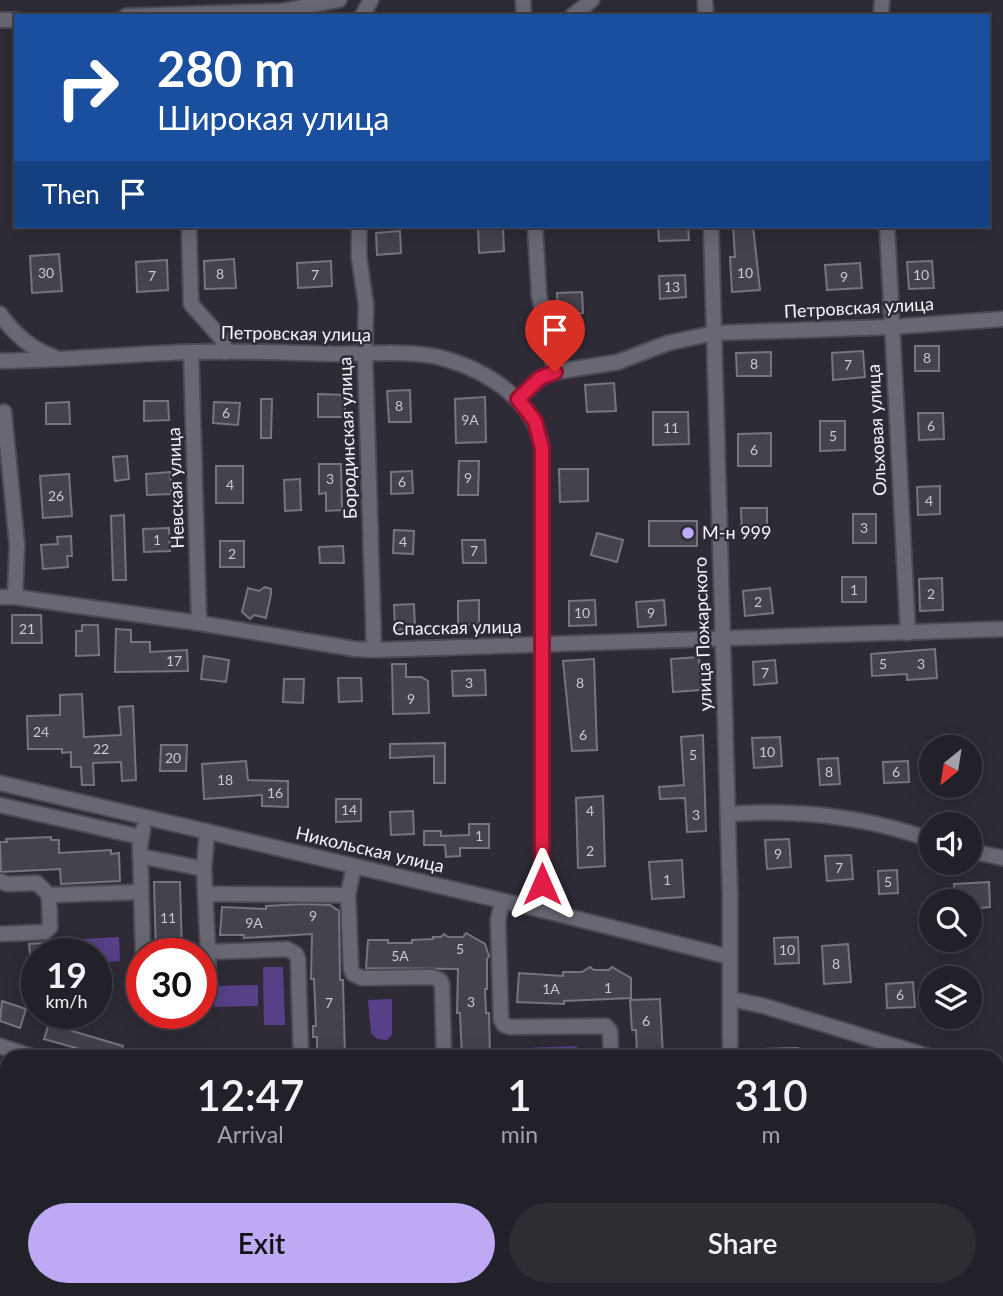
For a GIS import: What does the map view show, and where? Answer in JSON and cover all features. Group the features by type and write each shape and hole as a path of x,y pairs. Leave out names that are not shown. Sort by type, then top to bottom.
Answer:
{"street":[{"path":"246,14 339,0"},
{"path":"574,14 592,0"},
{"path":"309,4 326,14"},
{"path":"189,228 191,304 223,340 224,352"},
{"name":"Бородинская улица","path":"359,228 359,257 366,305 365,354 374,650"},
{"path":"536,228 539,295 555,372 540,378 518,399 535,421 542,448 542,910"},
{"name":"улица Пожарского","path":"711,228 728,814 730,1050"},
{"name":"Ольховая улица","path":"887,228 908,633"},
{"name":"Петровская улица","path":"0,314 34,350 62,360"},
{"name":"Петровская улица","path":"555,372 618,362 668,343 714,333 891,327 1003,319"},
{"name":"Петровская улица","path":"0,361 191,352 428,355 471,369 518,399"},
{"name":"Невская улица","path":"191,352 199,623"},
{"path":"4,412 17,545 7,597"},
{"name":"Спасская улица","path":"7,597 374,650 1003,629"},
{"name":"Никольская улица","path":"0,783 542,910 704,953 730,957"},
{"path":"0,805 141,837"},
{"path":"728,814 812,813 897,829 919,836"},
{"path":"142,938 140,856 146,817"},
{"path":"207,831 204,869 207,938"},
{"path":"982,854 1003,858"},
{"path":"140,856 204,869"},
{"path":"354,866 348,895 351,969 354,975 362,978 432,977 440,980 444,1050"},
{"path":"0,881 7,884 37,883 50,895 141,892"},
{"path":"205,894 348,895"},
{"path":"1,934 45,932 50,926 50,895"},
{"path":"502,901 498,933 501,1020 504,1025 606,1026 610,1031 611,1050"},
{"path":"217,952 287,949 296,954 301,1050"},
{"path":"730,999 764,1006 908,1050"}],"shaded area":[{"path":"119,937 120,961 112,962 112,938 101,938"},
{"path":"263,967 283,967 285,1025 264,1025"},
{"path":"258,985 258,1006 217,1007 217,986"},
{"path":"392,999 392,1035 387,1040 377,1039 371,1033 368,1000"},
{"path":"577,1046 577,1050 526,1050"}],"building":[{"path":"478,228 503,228 504,251 479,253"},
{"path":"658,228 688,228 689,240 659,241"},
{"path":"733,228 753,228 760,290 732,292 730,257 735,257"},
{"path":"400,231 401,253 377,255 376,233"},
{"path":"59,254 62,291 32,293 30,256"},
{"path":"234,259 236,288 205,289 204,261"},
{"path":"167,260 168,290 137,292 136,262"},
{"path":"331,261 332,286 298,288 297,263"},
{"path":"932,261 934,288 909,289 907,262"},
{"path":"860,263 862,288 827,290 825,265"},
{"path":"685,275 686,297 660,299 659,276"},
{"path":"582,292 583,313 558,315 557,293"},
{"path":"915,346 939,346 939,371 915,371"},
{"path":"863,351 865,377 833,380 832,353"},
{"path":"771,352 771,376 737,376 736,353"},
{"path":"614,383 616,411 587,412 585,385"},
{"path":"410,390 411,422 389,422 387,391"},
{"path":"318,394 345,395 345,417 318,417"},
{"path":"485,397 486,442 456,443 455,399"},
{"path":"261,399 272,399 271,438 261,438"},
{"path":"144,401 168,401 169,420 144,421"},
{"path":"69,402 70,424 46,424 46,403"},
{"path":"214,402 240,403 238,425 213,423"},
{"path":"653,412 688,412 689,444 653,445"},
{"path":"918,413 943,413 944,439 919,440"},
{"path":"820,421 845,421 845,450 820,451"},
{"path":"771,433 771,466 738,466 738,434"},
{"path":"127,456 129,479 115,481 113,457"},
{"path":"459,461 479,461 478,495 458,495"},
{"path":"319,464 341,464 342,510 326,511 326,493 319,494"},
{"path":"216,466 243,466 243,503 216,503"},
{"path":"559,469 588,469 588,501 560,502"},
{"path":"412,471 413,493 391,494 391,472"},
{"path":"170,472 172,494 147,495 146,474"},
{"path":"69,474 72,516 43,518 40,476"},
{"path":"300,479 301,510 285,511 284,480"},
{"path":"940,486 940,514 918,515 917,487"},
{"path":"741,508 767,508 767,534 742,535"},
{"path":"853,514 876,514 876,543 853,543"},
{"path":"124,515 126,580 113,580 111,516"},
{"path":"649,521 697,521 697,546 649,546"},
{"path":"169,528 170,551 144,552 143,529"},
{"path":"394,530 414,531 413,554 393,553"},
{"path":"597,533 623,540 617,562 591,555"},
{"path":"71,536 72,556 67,556 68,567 43,569 41,545 58,544 57,537"},
{"path":"462,540 485,540 486,563 463,563"},
{"path":"220,541 244,541 244,567 220,567"},
{"path":"343,546 344,563 320,563 319,547"},
{"path":"842,577 866,577 866,602 842,602"},
{"path":"942,578 943,610 920,611 919,579"},
{"path":"265,587 271,589 266,618 254,615 250,619 242,612 248,588 259,591"},
{"path":"770,588 773,613 745,616 743,591"},
{"path":"479,600 479,624 458,625 458,601"},
{"path":"595,600 596,625 569,626 569,601"},
{"path":"664,600 666,625 638,627 636,602"},
{"path":"414,604 415,629 395,630 394,605"},
{"path":"12,615 41,615 42,643 12,643"},
{"path":"82,625 98,625 99,655 76,656 76,631 82,631"},
{"path":"116,629 131,630 131,642 150,642 150,652 187,650 188,671 115,672"},
{"path":"935,649 937,678 907,680 907,674 872,676 871,654"},
{"path":"204,656 229,660 226,682 201,679"},
{"path":"699,657 701,690 673,692 671,659"},
{"path":"594,659 597,750 572,751 563,661"},
{"path":"775,660 777,683 754,685 753,662"},
{"path":"392,664 406,664 406,677 421,677 428,681 429,713 393,714"},
{"path":"485,670 486,695 453,696 452,671"},
{"path":"338,678 361,678 362,701 339,702"},
{"path":"284,679 304,679 303,703 283,702"},
{"path":"82,694 84,737 121,735 119,707 133,706 136,780 122,781 121,762 93,763 94,785 82,785 81,767 71,767 71,752 62,753 62,749 28,749 27,716 60,715 60,695"},
{"path":"703,735 706,831 687,832 685,798 660,799 659,787 684,785 681,737"},
{"path":"780,737 782,766 754,768 752,738"},
{"path":"445,743 445,783 434,783 434,756 390,758 390,744"},
{"path":"161,745 187,745 186,771 160,771"},
{"path":"838,758 840,784 820,785 818,759"},
{"path":"246,761 248,780 288,781 288,807 262,806 262,795 204,799 202,764"},
{"path":"908,761 909,782 884,783 883,762"},
{"path":"603,796 605,866 578,868 576,798"},
{"path":"336,799 361,799 361,821 336,822"},
{"path":"413,811 414,834 391,835 390,812"},
{"path":"469,824 489,824 489,848 460,848 460,856 446,857 445,845 424,845 424,831 441,831 441,836 469,835"},
{"path":"51,837 51,840 59,840 59,853 111,850 111,854 119,853 120,881 61,884 60,869 1,872 0,842 7,842 6,839"},
{"path":"789,839 791,867 767,869 765,840"},
{"path":"851,855 853,879 827,881 825,856"},
{"path":"682,860 684,897 652,899 649,862"},
{"path":"897,870 898,893 879,894 878,871"},
{"path":"154,882 180,882 182,938 156,938"},
{"path":"989,882 990,907 982,908 982,889 954,889 954,884"},
{"path":"330,905 339,911 345,1050 317,1050 317,1037 313,1037 313,1026 316,1026 314,979 311,979 312,934 244,938 244,935 220,935 222,907 266,909 266,906"},
{"path":"466,933 485,944 489,956 485,989 490,1050 462,1050 460,1013 457,1013 458,969 366,968 368,940 412,943 412,940 433,939 444,934 448,937 463,937"},
{"path":"798,937 799,963 775,964 774,938"},
{"path":"848,944 851,982 824,984 822,946"},
{"path":"590,967 594,970 609,970 612,967 631,978 631,998 564,1001 564,1004 517,1002 519,973 563,976 563,972 582,972"},
{"path":"913,982 915,1007 887,1008 886,984"},
{"path":"660,999 663,1050 637,1050 630,1000"},
{"path":"2,1001 21,1007 20,1028 0,1021"},
{"path":"47,1029 69,1029 123,1046 122,1050 83,1050 44,1039"},
{"path":"798,1048 798,1050 761,1050"}],"place":[{"name":"М-н 999","path":"688,533"}],"route":[{"path":"542,884 542,448 535,421 518,399 540,378 555,372"}]}
